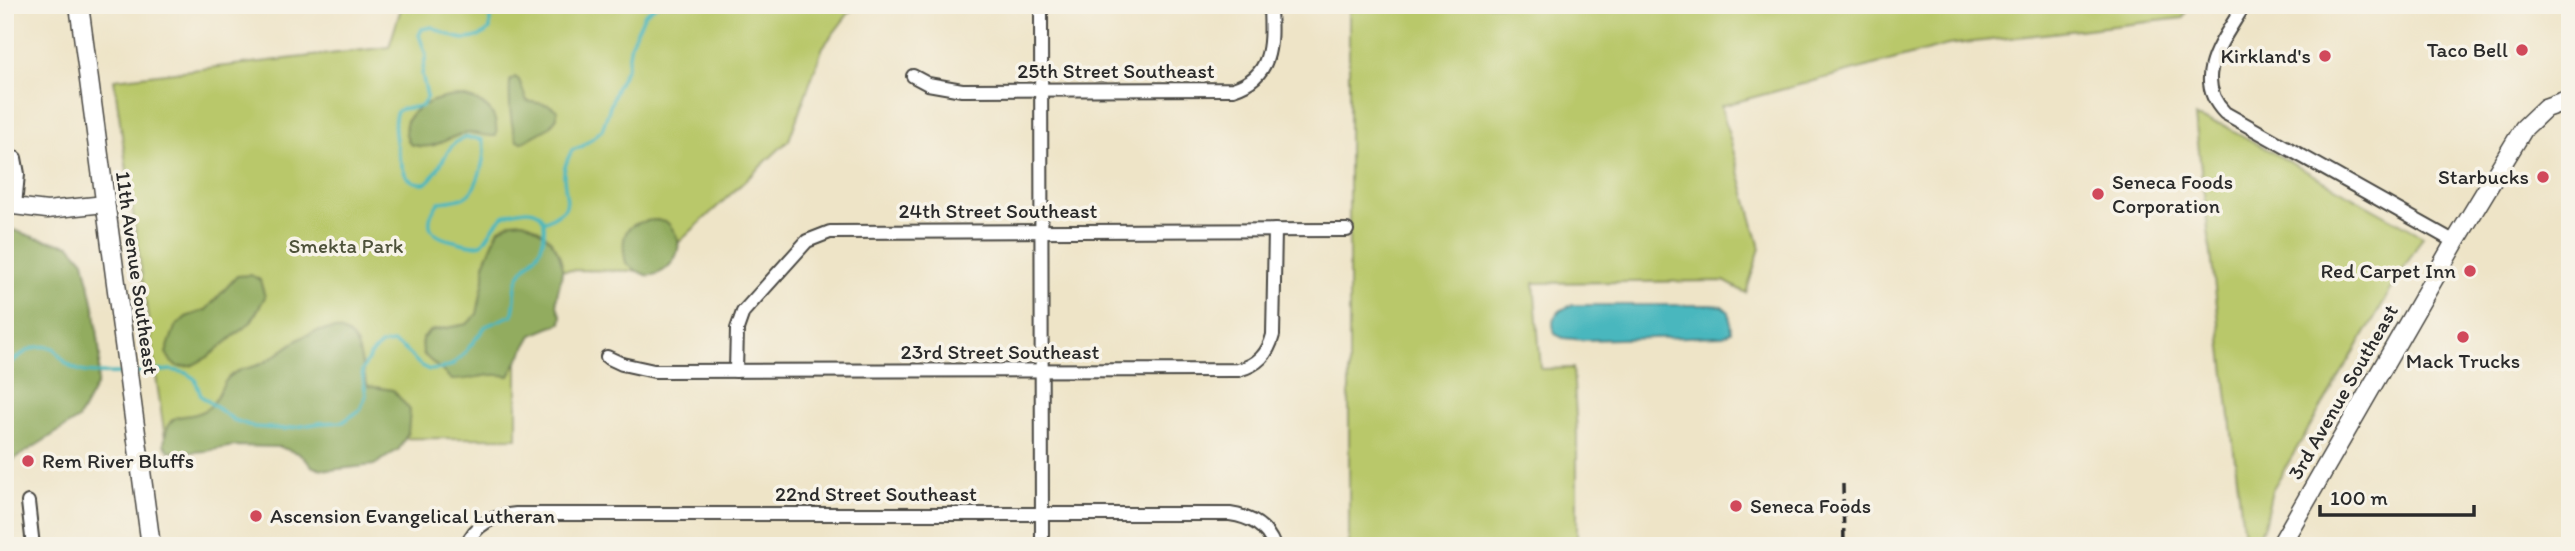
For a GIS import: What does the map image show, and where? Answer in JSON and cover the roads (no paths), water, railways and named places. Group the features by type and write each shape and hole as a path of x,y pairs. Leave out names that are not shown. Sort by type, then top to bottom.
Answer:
{"main road":[{"name":"11th Avenue Southeast","path":"79,5 151,546"},
{"name":"3rd Avenue Southeast","path":"2280,546 2455,242 2524,128 2545,108 2570,99"}],"street":[{"path":"1041,5 1042,546"},
{"name":"25th Street Southeast","path":"913,76 929,84 951,89 1233,89 1255,77 1266,63 1270,45 1270,5"},
{"path":"2244,5 2215,55 2210,74 2210,88 2215,102 2225,113 2455,242"},
{"path":"15,158 18,174 10,205 47,209 105,204"},
{"name":"23rd Street Southeast","path":"607,357 631,367 654,371 1231,371 1247,368 1255,364 1269,349 1273,335 1275,230"},
{"name":"24th Street Southeast","path":"736,371 737,329 743,312 813,237 840,231 1347,230"},
{"path":"28,502 33,546"},
{"name":"22nd Street Southeast","path":"469,540 477,528 493,517 516,514 1230,514 1255,521 1271,537 1274,546"}],"water":[{"path":"1573,305 1722,306 1729,312 1731,331 1723,336 1584,340 1563,338 1555,334 1554,319 1563,309"}],"waterway":[{"path":"134,373 172,370 186,373 195,379 201,396 234,420 254,427 284,429 343,422 360,410 366,395 362,371 370,356 381,345 393,343 429,370 441,369 452,365 463,355 486,326 512,315 518,278 541,247 544,235 542,217 526,210 508,214 498,221 482,244 478,245 445,239 431,228 431,217 439,202 460,199 474,186 483,161 482,140 461,139 454,144 426,183 409,179 396,144 396,114 401,109 422,106 427,96 422,74 426,55 419,35 422,29 432,27 461,39 476,38 490,29 490,15 486,11 460,10 453,5"},
{"path":"544,222 564,208 567,200 564,174 569,156 572,150 583,146 602,130 616,89 627,67 631,43 645,14 657,5"},
{"path":"5,366 33,348 46,347 54,348 68,365 84,372 123,373"}],"railway":[{"path":"1843,484 1844,546"}],"place":[{"name":"Taco Bell","path":"2522,50"},
{"name":"Kirkland's","path":"2325,56"},
{"name":"Starbucks","path":"2543,177"},
{"name":"Seneca Foods Corporation","path":"2098,194"},
{"name":"Red Carpet Inn","path":"2470,271"},
{"name":"Mack Trucks","path":"2463,337"},
{"name":"Rem River Bluffs","path":"28,461"},
{"name":"Seneca Foods","path":"1736,506"},
{"name":"Ascension Evangelical Lutheran","path":"256,516"}],"park label":[{"name":"Smekta Park","path":"346,246"}]}
